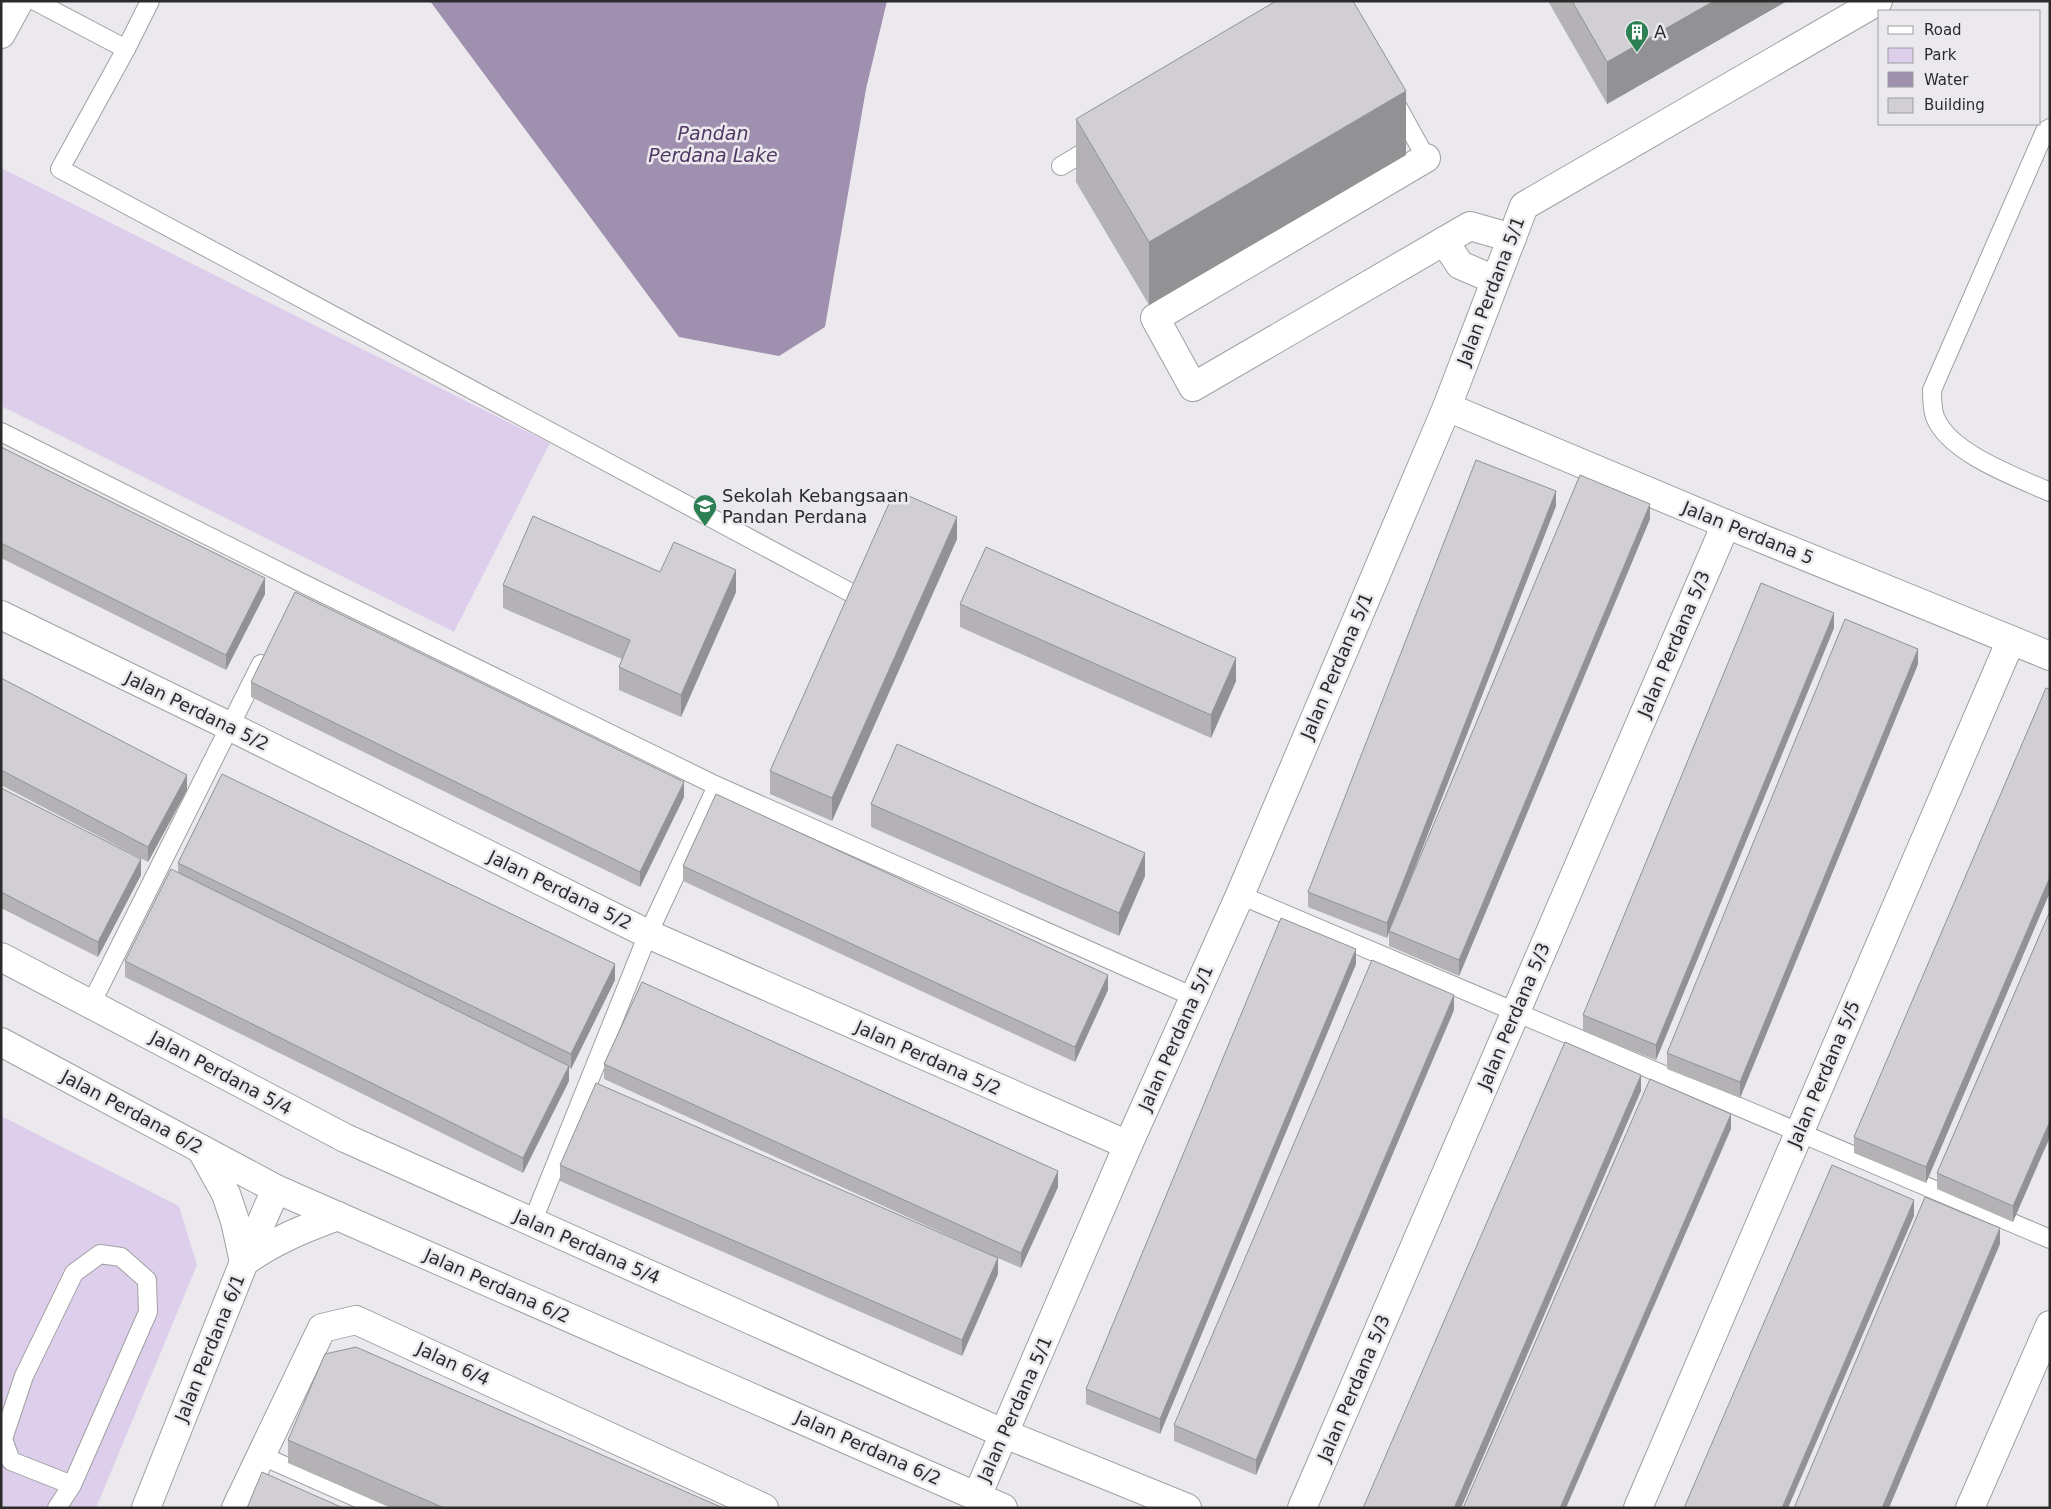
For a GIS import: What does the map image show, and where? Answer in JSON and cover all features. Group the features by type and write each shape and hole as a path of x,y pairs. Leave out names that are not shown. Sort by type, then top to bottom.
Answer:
{"street":[{"path":"1,34 19,1"},
{"name":"Jalan Perdana 5/1","path":"977,1496 1128,1146 1240,895 1447,407 1524,206 1878,1"},
{"path":"1426,158 1155,318 1193,387 1470,226 1512,238"},
{"path":"1444,241 1460,265 1495,280"},
{"name":"Jalan Perdana 5","path":"1447,407 1726,524 2050,656"},
{"name":"Jalan Perdana 5/3","path":"1302,1508 1726,524"},
{"name":"Jalan Perdana 5/2","path":"1,616 229,726 648,934 1128,1146"},
{"name":"Jalan Perdana 5/5","path":"1638,1508 2011,640"},
{"name":"Jalan Perdana 5/4","path":"1,956 346,1138 1005,1434 1186,1508"},
{"name":"Jalan Perdana 6/2","path":"1,1042 276,1189 1004,1508"},
{"path":"200,1149 226,1194 235,1221 244,1262 289,1234 338,1216"},
{"name":"Jalan Perdana 6/1","path":"146,1508 244,1262 276,1189"},
{"name":"Jalan 6/4","path":"236,1508 322,1328 356,1320 764,1508"},
{"path":"1970,1508 2050,1325"}],"lane":[{"path":"35,1 126,49"},
{"path":"150,1 126,49 60,169 857,596"},
{"path":"1385,84 1426,158"},
{"path":"2050,128 2045,131 1932,390 1932,404 1936,419 1951,438 1971,455 2050,492"},
{"path":"1061,166 1112,136"},
{"path":"1,432 302,583 717,786 1194,997"},
{"path":"293,600 302,583"},
{"path":"91,1004 268,650"},
{"path":"532,1223 648,934 717,786"},
{"path":"1240,895 2050,1239"},
{"path":"57,1508 72,1485 148,1312 148,1280 121,1257 100,1254 74,1273 24,1376 3,1440 11,1461 72,1485"},
{"path":"260,1455 380,1508"}],"green space":[{"path":"1,168 550,443 454,632 1,406"},
{"path":"1,1116 179,1206 197,1265 96,1508 1,1508"}],"water":[{"name":"Pandan Perdana Lake","path":"430,1 887,1 866,89 825,327 779,356 679,337"}],"building":[{"path":"1276,1 1353,1 1406,91 1149,242 1076,119"},
{"path":"1572,1 1714,1 1607,62"},
{"path":"1,447 265,578 226,655 1,543"},
{"path":"1476,460 1556,491 1387,923 1308,892"},
{"path":"1580,475 1650,504 1459,960 1389,931"},
{"path":"895,490 957,517 832,798 770,771"},
{"path":"533,516 660,572 674,542 736,570 681,695 619,667 630,640 503,585"},
{"path":"986,547 1236,658 1211,715 960,604"},
{"path":"1761,583 1834,613 1656,1045 1583,1015"},
{"path":"295,592 684,782 640,872 251,682"},
{"path":"1845,619 1918,649 1740,1082 1667,1053"},
{"path":"1,678 187,775 148,847 1,770"},
{"path":"2046,688 2050,689 2050,877 1926,1167 1854,1137"},
{"path":"897,744 1145,853 1119,913 871,804"},
{"path":"222,774 615,964 571,1054 178,863"},
{"path":"1,788 141,859 98,942 1,892"},
{"path":"716,794 1108,975 1075,1047 683,866"},
{"path":"171,869 569,1066 523,1158 125,961"},
{"path":"2050,911 2050,1121 2013,1206 1937,1173"},
{"path":"1281,918 1356,949 1160,1419 1086,1389"},
{"path":"1372,960 1454,995 1256,1460 1174,1425"},
{"path":"642,982 1058,1171 1021,1253 604,1064"},
{"path":"1565,1042 1641,1075 1454,1508 1363,1508"},
{"path":"1650,1079 1731,1114 1560,1508 1463,1508"},
{"path":"596,1083 998,1258 962,1340 560,1165"},
{"path":"1832,1165 1914,1200 1782,1508 1684,1508"},
{"path":"1925,1197 2000,1228 1882,1508 1794,1508"},
{"path":"356,1347 723,1508 444,1508 288,1440 325,1354"},
{"path":"262,1472 343,1508 247,1508"}],"place":[{"name":"A","path":"1637,53"},
{"name":"Sekolah Kebangsaan Pandan Perdana","path":"705,527"}]}
